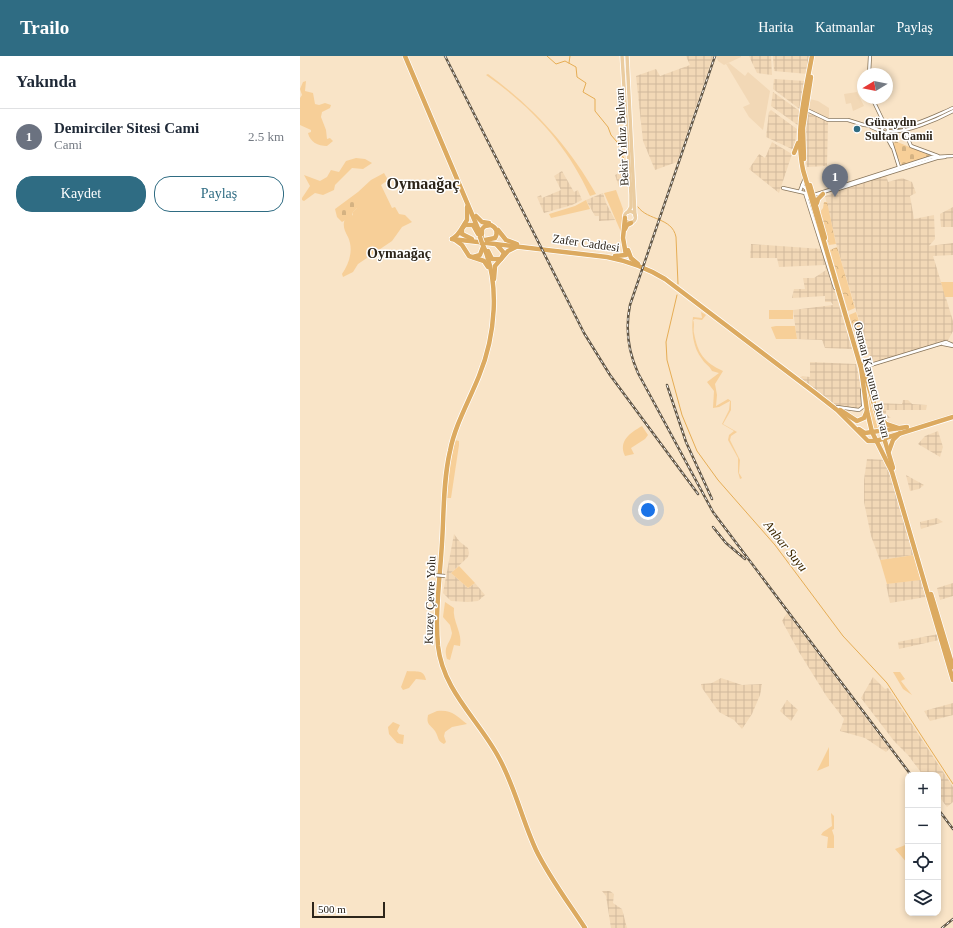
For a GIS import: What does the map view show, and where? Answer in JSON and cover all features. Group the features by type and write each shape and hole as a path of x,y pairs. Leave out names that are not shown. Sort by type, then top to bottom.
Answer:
{"highway":[{"name":"Kuzey Çevre Yolu","path":"405,56 483,241 492,270 495,301 493,328 488,354 457,430 450,456 440,610 440,648 445,668 454,688 487,733 508,770 542,857 586,928"},
{"name":"Osman Kavuncu Bulvarı","path":"812,56 805,91 799,141 805,185 817,207 862,368 878,415 953,667"},
{"name":"Osman Kavuncu Bulvarı","path":"816,56 805,108 802,145 804,162 812,196 815,224 851,339 862,368 866,409 873,441 879,447 890,466 953,680"},
{"path":"805,91 805,108"},
{"path":"794,152 799,141"},
{"path":"812,196 822,194"},
{"path":"817,207 817,200 822,194"},
{"path":"452,239 458,235 468,218 465,199"},
{"path":"465,199 480,221 493,224 503,238 520,245"},
{"path":"609,255 626,255 623,236 624,218"},
{"path":"631,223 625,228 625,239 630,256 638,264"},
{"path":"472,239 462,234 462,229 466,224 473,225 491,258 498,260 503,257 504,253 502,249 495,244"},
{"path":"452,239 457,238 483,241"},
{"path":"452,239 483,241"},
{"path":"452,239 462,245 470,258 482,260 486,264 492,289"},
{"name":"Kuzey Çevre Yolu","path":"483,241 492,289 493,322 487,353 456,429 449,455 439,602 439,648 442,664 450,686 498,755 511,782 538,853 586,928"},
{"name":"Zafer Caddesi","path":"483,241 495,244 520,245 619,259 655,273 678,288"},
{"name":"Zafer Caddesi","path":"483,241 609,255 653,270 678,288"},
{"path":"495,301 494,268 510,249 520,245"},
{"path":"678,288 857,421 864,418 866,409"},
{"path":"678,288 837,410 863,438 873,441 902,430 953,415"},
{"path":"838,408 860,431 864,433 882,430 902,430"},
{"path":"878,415 888,425 902,430"},
{"path":"889,454 893,440 902,430"}],"main road":[{"name":"Bekir Yıldız Bulvarı","path":"622,56 631,204 628,212"},
{"name":"Bekir Yıldız Bulvarı","path":"627,56 635,216"},
{"path":"628,212 633,212 635,216 634,221 631,223 627,222 624,218 628,212"}],"street":[{"path":"869,68 870,56"},
{"path":"875,104 888,131 899,167"},
{"path":"805,108 828,120 848,120 867,125 904,128 953,108"},
{"path":"867,125 883,132 894,131 934,120 953,111"},
{"path":"883,132 885,127"},
{"path":"904,128 911,146 939,156 953,157"},
{"path":"891,141 894,131"},
{"path":"883,132 892,147"},
{"path":"822,194 939,156"},
{"path":"822,194 899,167 931,159 953,157"},
{"path":"800,191 805,185"},
{"path":"805,185 815,224"},
{"path":"784,188 805,193 811,209"},
{"path":"862,368 944,343 953,346"},
{"path":"838,408 859,410 866,409 858,360"},
{"path":"434,575 445,576"}],"shaded area":[{"path":"686,56 713,56 677,162 655,170 643,141 636,76 656,69 660,76 690,65"},
{"path":"716,56 741,57 724,65 718,61"},
{"path":"749,56 771,56 772,75 757,73"},
{"path":"773,56 810,56 808,74 774,71"},
{"path":"729,63 745,76 748,72 770,91 763,130 749,117 743,107 750,104 726,64"},
{"path":"774,79 805,81 801,110 773,89"},
{"path":"773,92 801,112 799,126 771,106"},
{"path":"857,92 857,104 863,104 864,106 853,111 851,103 846,104 844,94"},
{"path":"810,99 818,101 829,108 829,119 808,108"},
{"path":"771,110 797,129 794,150 766,137 769,112"},
{"path":"807,110 828,121 827,166 807,167 803,140"},
{"path":"772,142 792,154 779,193 749,169 759,154 765,158"},
{"path":"627,169 628,185 619,187 615,175"},
{"path":"562,171 574,192 578,190 582,200 572,205 544,213 537,197 541,195 542,198 561,190 554,176"},
{"path":"886,175 888,182 902,178 912,182 916,193 910,196 914,219 934,215 935,239 929,246 953,243 953,255 933,256 953,321 953,331 945,346 938,346 873,366 837,247 825,196"},
{"path":"603,193 606,203 615,220 599,221 599,216 595,216 586,200"},
{"path":"953,207 953,227 941,227 940,214"},
{"path":"751,244 822,249 852,349 825,348 822,340 797,339 793,310 833,305 831,302 825,302 825,296 792,298 794,289 805,289 803,278 814,278 826,270 825,265 779,267 777,258 750,258"},
{"path":"810,362 856,364 861,386 862,407 855,409 837,406 800,378 802,376 810,377"},
{"path":"903,400 908,400 912,404 927,405 926,410 886,410 886,414 891,418 884,418 881,416 878,403 902,404"},
{"path":"938,431 943,447 940,457 918,444 925,436"},
{"path":"867,459 886,460 914,555 880,560 871,536 864,502 864,480"},
{"path":"906,475 924,485 919,489 910,491"},
{"path":"937,518 943,522 921,529 920,522"},
{"path":"454,534 460,542 468,548 469,553 468,557 451,573 468,588 475,583 485,595 478,601 451,601 443,593"},
{"path":"921,580 926,597 890,603 886,584"},
{"path":"953,583 953,596 940,600 937,588"},
{"path":"787,613 889,749 886,752 865,738 840,731 844,719 827,697 782,621"},
{"path":"938,634 939,640 899,649 898,642"},
{"path":"873,677 885,689 888,688 953,787 953,802 947,807 941,799 941,772 921,772 908,755 894,741 861,698"},
{"path":"721,678 742,685 762,684 760,695 752,714 742,729 734,720 719,712 702,688 701,684 712,683"},
{"path":"787,700 798,710 791,721 780,711"},
{"path":"953,703 953,715 930,721 924,711"},
{"path":"602,891 610,891 614,894 613,903 622,909 627,928 611,928 606,896"}],"green space":[{"path":"488,74 520,100 549,128 574,159 596,194 590,196 571,160 547,128 518,100 486,75"},
{"path":"306,81 305,91 313,93 315,104 319,105 325,103 331,105 330,108 322,112 321,117 326,130 327,139 330,138 333,141 327,146 313,141 308,133 311,132 311,130 300,125 300,98 302,95 300,89 303,82"},
{"path":"895,141 930,156 902,166 893,146"},
{"path":"356,158 365,159 372,163 363,169 352,168 335,185 334,190 323,195 315,193 304,201 302,200 310,186 304,175 320,181 327,177 331,170 339,172 346,161"},
{"path":"384,173 388,180 381,185 392,208 395,207 399,214 405,215 412,222 402,227 392,241 358,264 353,272 343,277 342,274 347,266 351,252 350,242 344,226 345,219 353,215 353,212 357,208 358,192 371,180"},
{"path":"616,190 623,209 621,232 604,193"},
{"path":"358,192 358,207 353,212 352,216 342,222 337,217 335,209"},
{"path":"586,200 590,209 551,218 549,214 575,206"},
{"path":"824,202 827,202 836,244 829,245 820,212 823,208"},
{"path":"837,247 855,308 848,311 830,250"},
{"path":"941,282 953,282 953,297 945,297"},
{"path":"769,310 793,310 793,319 769,319"},
{"path":"701,312 706,315 702,320 693,320 696,340 700,352 707,361 723,371 715,384 717,395 716,406 728,399 731,401 731,410 723,424 737,432 731,436 730,440 740,460 739,473 742,478 740,479 738,472 738,458 728,440 729,435 734,431 722,424 729,410 730,401 719,407 713,408 714,391 707,382 719,373 712,371 703,361 695,344 692,328 693,317 702,318"},
{"path":"856,312 866,343 860,344 857,341 849,315"},
{"path":"795,326 797,339 776,339 771,327"},
{"path":"856,345 880,428 873,430"},
{"path":"642,426 648,435 645,439 631,448 634,454 625,456 623,446 626,438"},
{"path":"455,440 459,441 459,445 451,498 447,498 450,464"},
{"path":"914,555 921,580 887,584 880,560"},
{"path":"459,566 475,583 468,588 451,573"},
{"path":"445,602 454,608 461,641 460,646 454,645 450,660 447,659 446,648 452,633 450,625 443,617"},
{"path":"407,671 416,671 421,673 425,676 426,680 416,679 409,688 403,690 401,687"},
{"path":"893,672 900,672 905,679 901,681 912,695 903,689"},
{"path":"437,711 450,712 467,724 452,727 445,732 444,736 446,742 444,744 439,740 428,721 428,715"},
{"path":"393,722 400,725 397,731 399,734 404,735 403,744 397,743 389,734 388,727"},
{"path":"829,747 829,766 817,771"},
{"path":"831,813 834,816 834,829 832,830 834,836 834,848 827,848 828,837 821,835 832,826"},
{"path":"905,845 905,861 895,849"}],"waterway":[{"path":"547,56 556,64 565,61 576,67 577,77 586,83 583,92 595,99 595,111 608,127 619,148"},
{"path":"569,63 570,56"},
{"path":"625,56 629,140"},
{"path":"619,150 627,164"},
{"path":"638,207 648,215 665,222 674,231 676,237 678,284"},
{"name":"Anbar Suyu","path":"677,295 666,342 667,360 682,415 697,451 718,480 775,545 843,636 887,683 953,784"}],"railway":[{"path":"445,56 584,333 610,375 698,494"},
{"path":"715,56 630,305 628,314 628,340 632,356 638,373 713,512 909,772"},
{"path":"667,385 686,442 712,499"},
{"path":"713,527 726,543 745,559"},
{"path":"941,813 953,829"},
{"path":"942,928 953,919"}],"place":[{"name":"Günaydın Sultan Camii","path":"857,129"},
{"name":"Demirciler Sitesi Cami","path":"835,197"}],"district":[{"name":"Oymaağaç","path":"423,183"},
{"name":"Oymaağaç","path":"399,253"}]}
